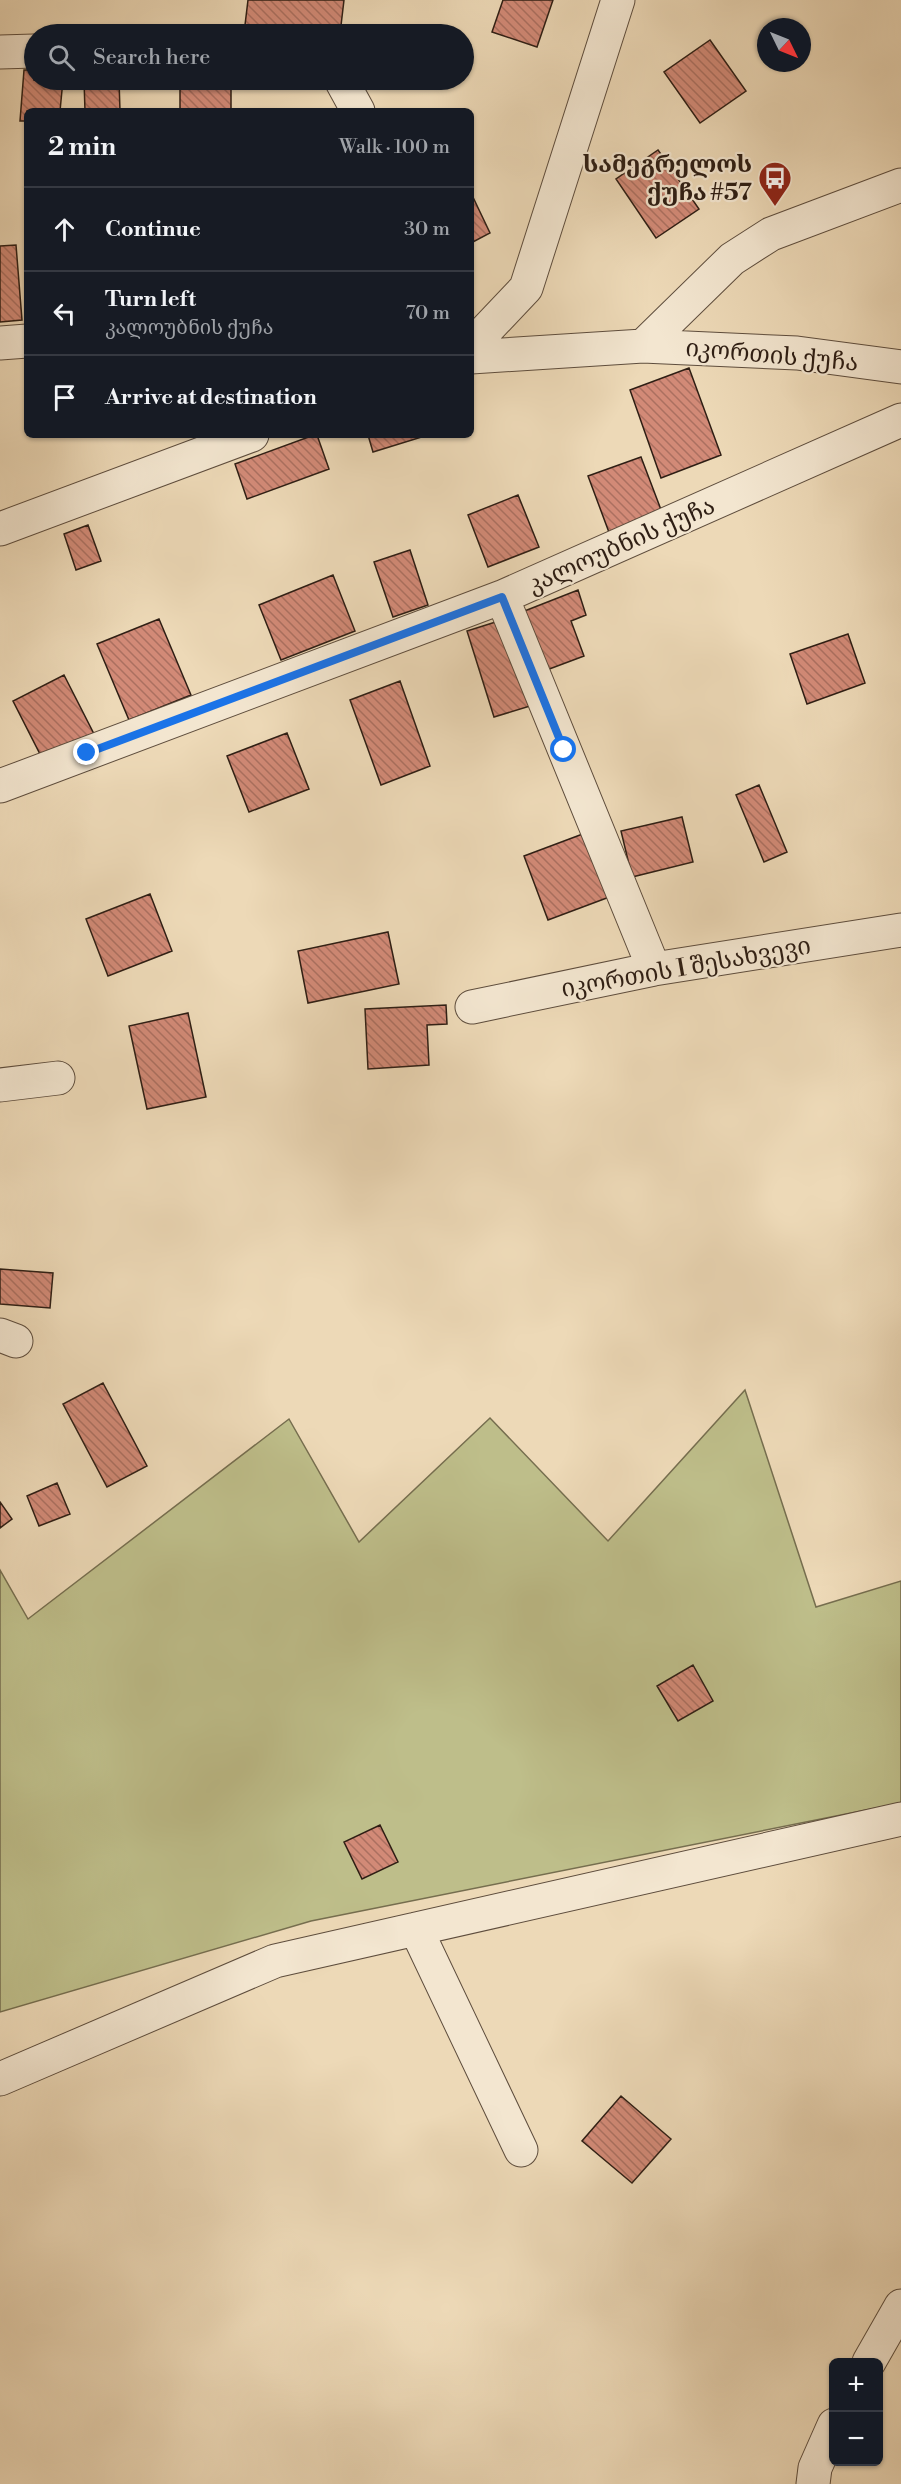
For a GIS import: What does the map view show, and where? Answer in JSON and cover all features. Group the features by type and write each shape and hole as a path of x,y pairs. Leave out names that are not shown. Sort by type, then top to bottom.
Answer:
{"street":[{"path":"474,343 526,288 618,0"},
{"path":"0,52 24,51"},
{"path":"346,90 356,108"},
{"path":"643,346 732,259 771,234 901,185"},
{"path":"0,344 24,341"},
{"name":"იკორთის ქუჩა","path":"474,357 643,346 797,353 901,368"},
{"name":"კალოუბნის ქუჩა","path":"0,786 502,597 901,420"},
{"path":"0,529 244,438"},
{"path":"502,597 654,969"},
{"name":"იკორთის I შესახვევი","path":"472,1007 654,969 901,930"},
{"path":"0,1085 58,1078"},
{"path":"0,2079 275,1961 901,1819"},
{"path":"416,1929 521,2150"},
{"path":"870,2358 901,2306"},
{"path":"813,2484 815,2468 829,2436"}],"green space":[{"path":"745,1390 816,1607 901,1581 901,1803 311,1921 0,2012 0,1570 28,1619 289,1419 359,1542 490,1418 608,1541"}],"building":[{"path":"248,0 344,0 341,24 245,24"},
{"path":"503,0 553,0 537,47 492,32"},
{"path":"710,40 746,91 700,123 664,72"},
{"path":"24,70 24,90 62,90 60,108 24,108 24,121 20,121"},
{"path":"84,90 119,90 120,108 85,108"},
{"path":"180,90 231,90 231,108 180,108"},
{"path":"658,150 699,209 656,238 616,179"},
{"path":"474,199 490,233 474,241"},
{"path":"16,245 22,320 0,322 0,246"},
{"path":"689,368 721,455 661,478 630,390"},
{"path":"306,438 318,438 329,469 247,499 235,464"},
{"path":"369,438 418,438 373,452"},
{"path":"641,457 663,515 610,535 588,476"},
{"path":"518,495 539,547 488,567 468,515"},
{"path":"88,525 101,561 76,570 64,534"},
{"path":"410,550 428,605 393,617 374,562"},
{"path":"333,575 355,631 281,660 259,605"},
{"path":"578,590 586,615 571,621 584,656 544,671 522,612"},
{"path":"159,619 191,695 129,720 97,644"},
{"path":"502,620 530,706 494,717 467,631"},
{"path":"848,634 865,683 807,704 790,654"},
{"path":"64,675 94,734 43,760 13,701"},
{"path":"400,681 430,766 381,785 350,700"},
{"path":"287,733 309,789 249,812 227,756"},
{"path":"759,785 787,852 764,862 736,795"},
{"path":"682,817 693,862 632,877 621,831"},
{"path":"588,832 612,896 548,920 524,856"},
{"path":"150,894 172,951 108,976 86,919"},
{"path":"388,932 399,984 308,1003 298,951"},
{"path":"446,1005 447,1024 427,1025 429,1065 368,1069 365,1009"},
{"path":"188,1013 206,1097 147,1109 129,1026"},
{"path":"0,1269 53,1273 50,1308 0,1304"},
{"path":"103,1383 147,1466 107,1487 63,1404"},
{"path":"57,1483 70,1514 39,1526 27,1496"},
{"path":"0,1502 12,1519 0,1528"},
{"path":"693,1665 713,1701 678,1721 657,1686"},
{"path":"380,1825 398,1862 362,1879 344,1842"},
{"path":"621,2096 671,2139 632,2183 582,2141"}],"place":[{"name":"სამეგრელოს ქუჩა #57","path":"775,207"}],"route":[{"path":"87,753 502,597 564,750"}]}
